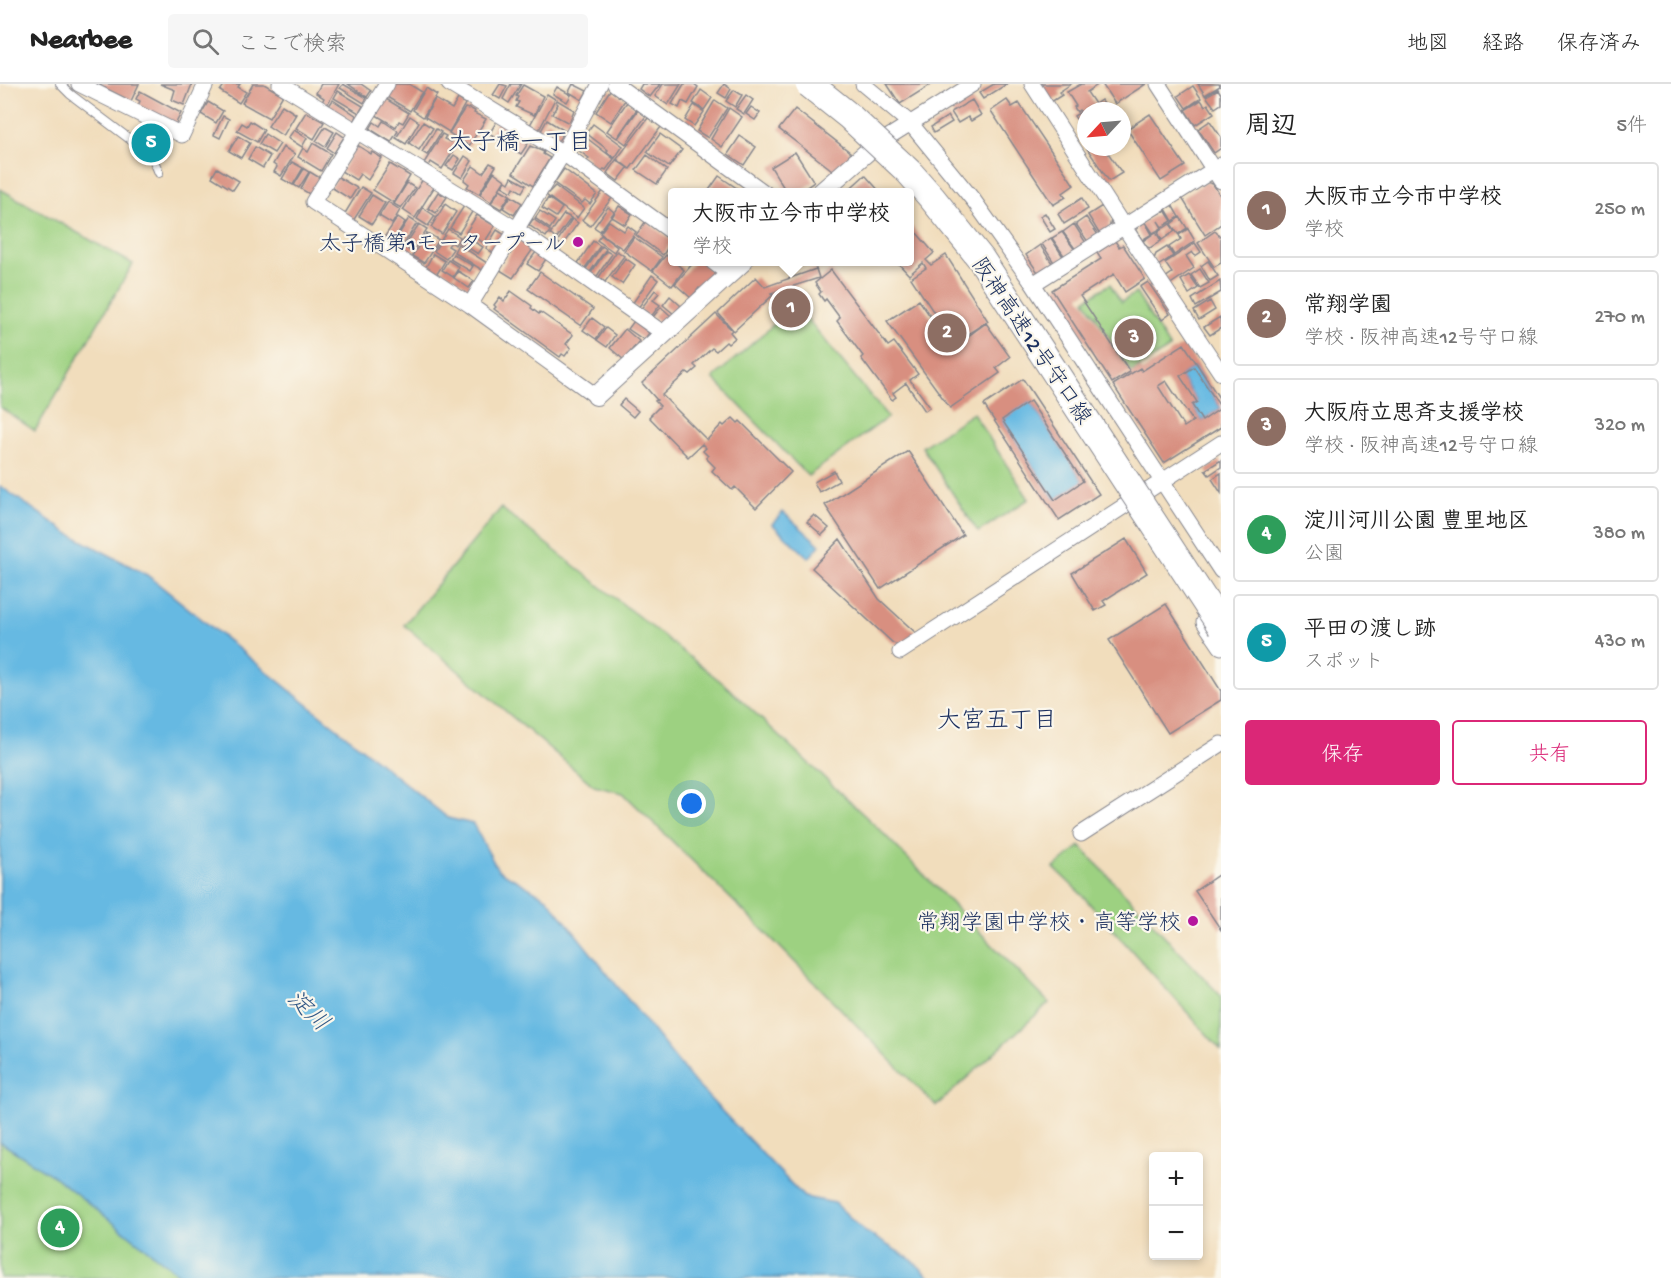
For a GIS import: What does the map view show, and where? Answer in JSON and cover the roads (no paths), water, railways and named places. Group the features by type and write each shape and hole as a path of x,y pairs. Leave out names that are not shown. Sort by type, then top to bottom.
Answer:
{"highway":[{"name":"阪神高速12号守口線","path":"809,84 849,116 909,172 981,259 1221,626"},
{"name":"阪神高速12号守口線","path":"837,84 890,130 920,160 988,241 1221,595"}],"street":[{"path":"79,84 182,135 206,84"},
{"path":"280,84 516,229 663,333"},
{"path":"387,84 313,202 470,305 596,396 736,268"},
{"path":"449,84 562,153 668,229"},
{"path":"470,305 562,153 600,84"},
{"path":"615,84 759,188"},
{"path":"793,84 817,99 873,147 908,188"},
{"path":"863,84 911,124 974,201 1033,284 1221,572"},
{"path":"825,188 873,147 973,84"},
{"path":"1032,84 1221,373"},
{"path":"1033,284 1124,227 1219,172 1158,84"},
{"path":"914,196 959,249 1221,647"},
{"path":"900,652 1221,443"},
{"path":"1081,834 1221,744"}],"lane":[{"path":"60,84 152,156 159,173"}],"water":[{"path":"1194,367 1221,408 1202,421 1192,405 1197,401 1180,376"},
{"path":"1030,401 1083,481 1055,500 1002,420"},
{"name":"淀川","path":"0,486 68,533 147,575 448,818 473,824 498,870 547,898 694,1082 804,1197 835,1203 864,1231 912,1260 931,1278 184,1278 55,1177 0,1142"},
{"path":"783,512 820,545 809,558 772,524"}],"place":[{"name":"平田の渡し跡","path":"151,143"},
{"name":"太子橋第1モータープール","path":"578,242"},
{"name":"大阪市立今市中学校","path":"791,308"},
{"name":"常翔学園","path":"947,333"},
{"name":"大阪府立思斉支援学校","path":"1134,338"},
{"name":"常翔学園中学校・高等学校","path":"1193,921"},
{"name":"淀川河川公園 豊里地区","path":"60,1228"}],"district":[{"name":"太子橋一丁目","path":"520,141"},
{"name":"大宮五丁目","path":"997,719"}]}
